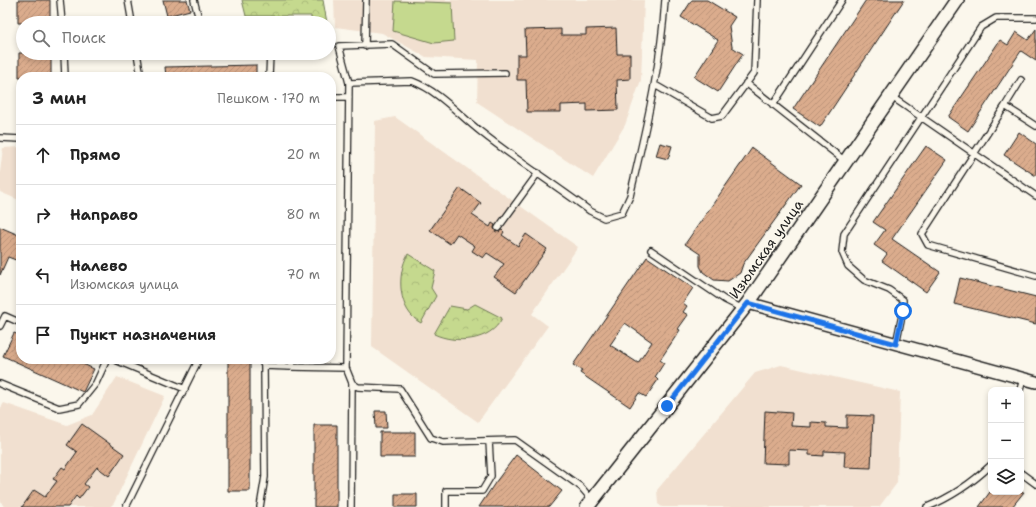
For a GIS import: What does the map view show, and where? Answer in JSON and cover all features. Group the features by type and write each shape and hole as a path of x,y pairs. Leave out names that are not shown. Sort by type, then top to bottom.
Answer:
{"street":[{"name":"Изюмская улица","path":"590,504 746,306 892,97 957,0"},
{"path":"746,306 896,344 1036,382"}],"lane":[{"path":"60,0 61,16"},
{"path":"128,0 131,16"},
{"path":"194,0 198,16"},
{"path":"365,46 366,0"},
{"path":"349,83 412,81 420,84 434,93 482,133 590,211 604,218 622,213 630,196 655,85 663,36 665,0"},
{"path":"655,85 712,118 722,116 754,73 757,0"},
{"path":"773,105 842,0"},
{"path":"896,344 902,315 903,300 889,290 864,280 848,266 842,252 844,234 981,27 996,18 1036,18"},
{"path":"351,507 352,383 346,368 349,83 339,46 392,44 434,74 505,73"},
{"path":"64,60 65,72"},
{"path":"138,60 140,72"},
{"path":"270,60 270,72"},
{"path":"1021,80 922,234 928,245 1036,276"},
{"path":"746,83 846,162"},
{"path":"336,97 349,97"},
{"path":"892,97 1036,196"},
{"path":"1005,106 1036,126"},
{"path":"0,138 16,139"},
{"path":"498,228 538,173"},
{"path":"651,250 725,300 746,306"},
{"path":"0,326 5,316 16,321"},
{"path":"0,384 59,408 80,404 96,383 105,364"},
{"path":"125,364 185,389"},
{"path":"126,507 197,364"},
{"path":"260,507 265,477 264,366 346,368"},
{"path":"1021,387 1023,379"},
{"path":"352,383 358,387 400,389 431,438 443,442 515,440 581,487 590,504"},
{"path":"446,507 446,491 482,491 491,476 489,441"},
{"path":"927,507 947,499 973,482 988,468"},
{"path":"1024,475 1036,484"}],"shaded area":[{"path":"334,0 644,0 641,80 625,125 593,178 477,102 478,60 426,57 382,33 336,27 336,16 335,16"},
{"path":"395,117 578,247 532,314 548,326 478,422 372,347 375,121"},
{"path":"16,147 16,199 0,192 0,172 3,148"},
{"path":"781,365 900,392 897,483 879,507 662,507 658,504 657,490 755,373"},
{"path":"117,377 165,396 114,503 110,507 4,507 0,500 0,409 4,403 67,425 92,415"}],"green space":[{"path":"242,0 323,0 326,16 311,16 246,16"},
{"path":"395,1 452,3 454,41 434,43 393,31"},
{"path":"408,254 435,271 431,288 436,296 421,323 413,317 408,310 401,292 402,272"},
{"path":"475,304 502,318 497,326 490,332 472,339 462,340 442,337 434,334 450,306 467,309"}],"building":[{"path":"18,0 50,0 50,16 18,16"},
{"path":"163,0 187,0 190,10 167,16"},
{"path":"692,0 707,0 735,17 729,26 732,47 743,54 718,92 694,77 718,40 681,17"},
{"path":"866,0 904,0 820,127 793,109"},
{"path":"616,28 617,54 630,54 630,79 617,80 618,110 587,111 587,104 561,105 561,112 527,112 526,80 517,80 517,55 526,55 525,30 561,29 561,35 586,35 586,29"},
{"path":"1036,29 1036,61 1021,51 968,131 948,117 1000,40 1008,45 1016,32 1028,40"},
{"path":"19,60 51,60 51,72 19,72"},
{"path":"256,65 256,72 166,72 165,67"},
{"path":"1019,132 1036,144 1036,176 1004,155"},
{"path":"660,143 672,146 668,159 656,156"},
{"path":"926,146 947,160 892,239 940,272 926,292 882,261 887,254 874,245 885,230 873,222"},
{"path":"752,148 801,184 743,264 740,273 728,281 714,280 703,272 700,266 700,254 685,244"},
{"path":"460,188 481,203 472,215 490,227 492,223 495,225 494,228 496,232 502,230 504,232 502,235 518,246 526,234 547,249 516,292 494,277 504,264 487,253 483,258 472,251 475,246 457,234 450,244 430,230"},
{"path":"0,227 16,234 16,260 8,257 0,275"},
{"path":"647,257 693,288 683,303 687,306 683,312 688,315 660,360 664,363 655,377 658,380 646,397 639,393 630,407 580,373 582,370 573,365","holes":["625,323 652,342 638,363 610,345"]},
{"path":"960,278 1036,297 1036,324 954,304"},
{"path":"14,333 16,334 16,362 3,356"},
{"path":"21,364 83,364 94,369 83,392"},
{"path":"228,364 250,364 250,491 228,491"},
{"path":"375,411 386,411 387,428 376,428"},
{"path":"765,411 792,413 791,426 811,427 811,422 826,423 826,427 847,428 847,415 873,416 871,468 844,467 845,452 824,451 824,456 809,455 809,451 789,450 789,464 763,463"},
{"path":"82,424 124,454 109,476 97,467 84,484 88,487 79,499 76,496 68,507 22,507 34,490 45,497 57,481 53,479 62,467 65,469 77,452 67,445"},
{"path":"314,425 337,425 337,507 314,507"},
{"path":"380,432 415,432 415,457 380,457"},
{"path":"516,455 562,491 549,507 479,507 495,483"},
{"path":"395,494 417,494 417,507 395,507"},
{"path":"988,495 1022,495 1012,507 979,507"}],"route":[{"path":"667,406 748,303 896,344 903,311"}]}
